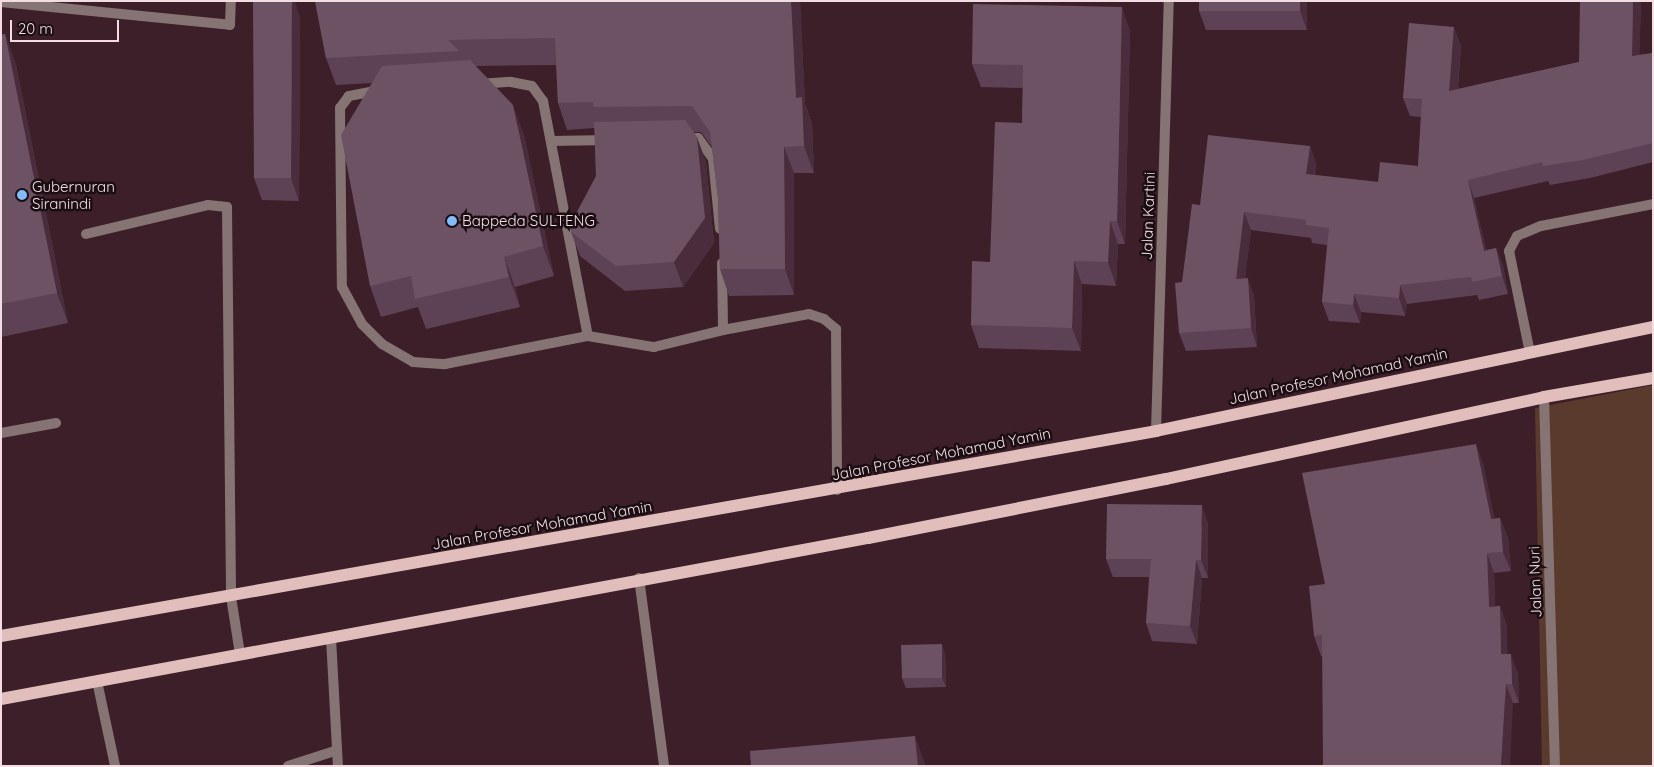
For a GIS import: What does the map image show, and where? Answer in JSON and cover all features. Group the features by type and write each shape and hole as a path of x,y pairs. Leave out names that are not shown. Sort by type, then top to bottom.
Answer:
{"main road":[{"name":"Jalan Profesor Mohamad Yamin","path":"1,636 837,490 1156,431 1653,327"},
{"path":"1,699 332,638 638,578 868,538 1156,481 1544,396 1653,378"}],"street":[{"path":"1,2 230,25 231,1"},
{"name":"Jalan Kartini","path":"1156,431 1169,1"},
{"path":"463,85 511,82 532,86 543,101 588,336"},
{"path":"395,89 349,96 340,108 342,287 362,324 382,344 413,362 445,364 588,336 654,347 723,330 809,314 824,319 836,329 837,490"},
{"path":"678,138 698,138 713,159 722,245 723,330"},
{"path":"551,141 620,140"},
{"path":"1530,352 1508,251 1518,236 1541,226 1653,204"},
{"path":"86,234 208,205 227,207 232,597 240,654"},
{"name":"Jalan Nuri","path":"1544,396 1555,766"},
{"path":"1,433 56,423"},
{"path":"638,578 664,766"},
{"path":"332,638 335,751 338,766"},
{"path":"97,681 115,766"},
{"path":"288,766 335,751"}],"shaded area":[{"path":"1653,385 1653,766 1542,766 1535,408"}],"building":[{"path":"253,1 292,1 291,178 254,178"},
{"path":"315,1 791,1 796,98 802,97 804,146 784,147 785,269 720,269 718,198 710,132 692,106 593,107 593,102 558,103 555,38 448,40 459,51 326,58"},
{"path":"1199,1 1300,1 1300,11 1199,11"},
{"path":"1580,1 1633,1 1632,56 1653,53 1653,143 1583,160 1543,166 1542,162 1468,180 1484,251 1496,248 1502,276 1472,282 1471,277 1400,285 1399,298 1354,294 1353,305 1322,302 1329,228 1306,225 1306,220 1244,212 1236,279 1248,278 1251,328 1179,333 1175,283 1182,282 1192,204 1200,205 1208,135 1310,146 1306,174 1378,182 1380,162 1418,166 1422,99 1403,98 1409,23 1454,27 1449,91 1579,62"},
{"path":"973,4 1122,7 1117,221 1110,221 1108,262 1074,261 1072,328 971,325 972,261 990,262 995,122 1022,123 1023,65 972,64"},
{"name":"Gubernuran Siranindi","path":"5,34 57,293 1,304 1,35"},
{"name":"Bappeda SULTENG","path":"470,60 513,105 543,246 504,257 509,277 415,299 411,276 370,286 341,135 382,66"},
{"path":"685,120 697,137 705,218 674,262 616,266 571,232 570,225 596,176 594,122"},
{"path":"1476,444 1491,519 1500,518 1503,552 1487,553 1489,607 1500,606 1501,654 1511,654 1512,684 1506,684 1501,766 1323,766 1322,635 1314,636 1309,586 1325,584 1302,473"},
{"path":"1107,504 1202,505 1201,560 1196,560 1190,626 1146,623 1151,559 1106,559"},
{"path":"942,644 942,678 902,678 901,645"},
{"path":"915,736 918,766 751,766 750,751"}],"place":[{"name":"Gubernuran Siranindi","path":"22,195"},
{"name":"Bappeda SULTENG","path":"452,221"}]}
